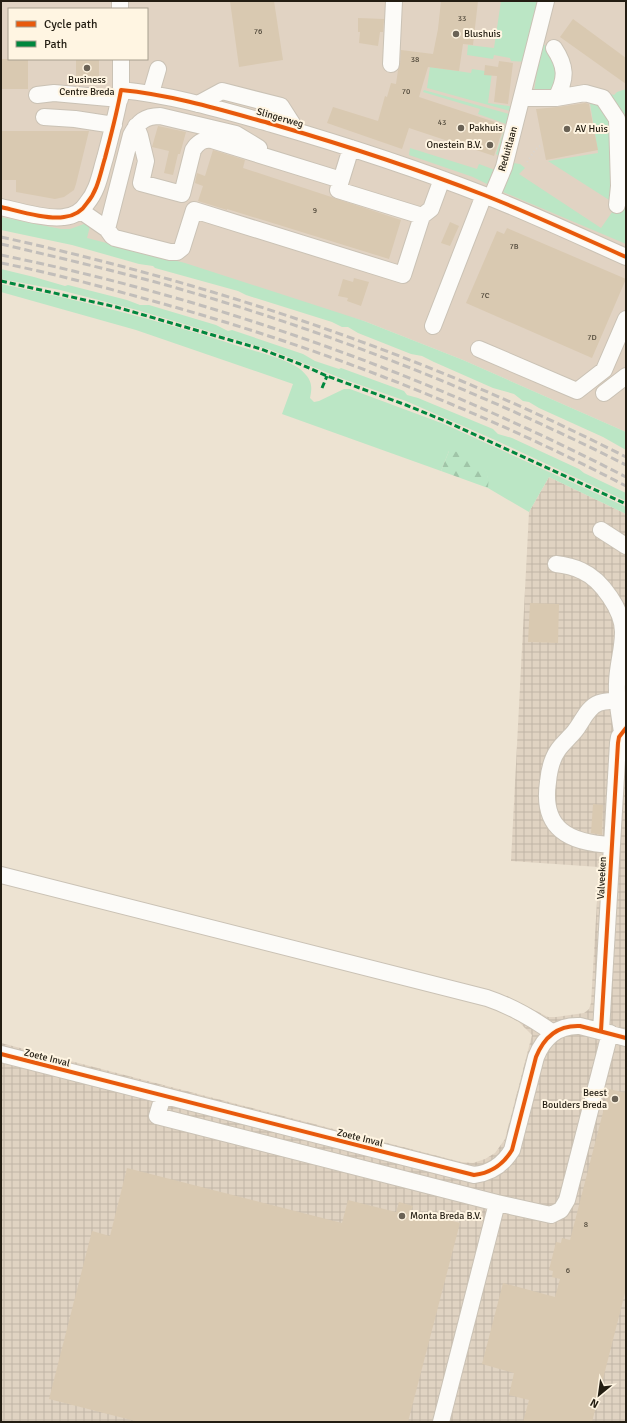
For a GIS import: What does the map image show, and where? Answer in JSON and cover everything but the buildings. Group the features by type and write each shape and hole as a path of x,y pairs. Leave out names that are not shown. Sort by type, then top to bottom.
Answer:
{"street":[{"path":"391,64 394,1"},
{"name":"Reduitlaan","path":"433,326 487,197 504,166 546,1"},
{"path":"554,48 562,59 564,69 562,88 556,98"},
{"path":"1,208 53,218 73,215 81,211 90,200 97,187 121,94 121,60"},
{"path":"151,93 158,69"},
{"path":"199,125 201,105 222,91 228,90 277,102 297,131"},
{"name":"Slingerweg","path":"37,95 54,93 151,93 297,131 399,163 442,179 626,257"},
{"path":"522,98 556,98 585,93 603,98 617,119 619,186 617,205"},
{"path":"107,229 131,135 136,126 142,120 160,116 236,134 283,162"},
{"path":"44,117 75,119 114,125"},
{"path":"136,126 146,162 141,183 182,194 193,150 196,144 201,141 212,140 341,180"},
{"path":"351,148 338,190 422,216"},
{"path":"81,211 107,229 112,236 118,239 170,252 177,252 184,244 194,210 403,275 422,216 431,209 442,179"},
{"path":"479,349 577,391 604,370 626,319"},
{"path":"604,393 626,376"},
{"path":"601,530 626,546"},
{"name":"Valveeken","path":"163,1096 157,1116 497,1203 551,1215 558,1213 564,1208 605,1032 612,846 619,734 618,669 623,624 619,612 600,584 584,571 556,564"},
{"path":"612,846 582,841 565,834 559,829 550,815 547,803 547,790 552,760 558,750 578,728 592,707 599,703 618,700"},
{"path":"1,875 487,998 503,1003 528,1016 553,1032 559,1029 580,1026 626,1038"},
{"name":"Zoete Inval","path":"1,1054 466,1174 481,1174 493,1170 504,1161 512,1150 536,1057 543,1043 553,1032"},
{"path":"340,1163 346,1143"},
{"path":"441,1422 497,1203"}],"path":[{"path":"527,162 535,150 542,144"}],"shaded area":[{"path":"1,1 626,1 626,432 463,360 364,321 1,220"},
{"path":"549,477 626,514 626,1422 1,1422 1,1043 461,1162 473,1163 485,1159 495,1153 505,1139 532,1035 519,1022 499,1011 507,996 548,1017 584,1013 589,1009 591,1003 599,867 511,861 529,512"}],"green space":[{"path":"501,1 543,1 527,62 511,61 510,58 494,55 493,59 467,55 468,45 494,48"},
{"path":"541,43 548,47 560,75 551,93 534,92"},
{"path":"430,67 471,73 472,69 492,72 488,103 515,107 514,112 427,88"},
{"path":"626,89 626,244 503,192 510,168 513,163 520,164 525,168 519,174 601,228 617,205 548,161 598,153 589,97 599,91 614,95 617,92"},
{"path":"424,90 513,115 501,157 496,154 506,124 478,114 480,109 423,92"},
{"path":"410,148 477,169 479,164 495,170 487,184 473,177 409,155"},
{"path":"1,217 61,229 70,229 87,223 90,226 87,238 185,263 364,321 463,360 626,432 626,450 603,437 529,402 523,401 514,394 493,388 422,356 411,354 358,333 348,327 342,327 332,322 246,295 238,291 155,268 153,266 139,264 72,245 1,230"},
{"path":"1,269 65,286 68,285 127,300 140,305 149,305 216,325 228,331 232,330 303,354 315,361 339,369 341,368 404,391 407,395 418,398 493,429 498,434 512,438 579,469 584,473 626,493 626,501 495,440 406,401 343,379 271,350 137,310 60,290 1,279"},
{"path":"1,284 148,319 278,358 294,365 307,376 311,385 310,398 314,402 344,389 350,389 444,424 624,506 626,508 626,514 549,477 529,512 488,488 486,472 478,462 472,459 449,451 441,471 282,414 293,384 136,330 1,292"},
{"path":"449,451 455,451 468,455 479,462 487,472 488,488 441,471"}],"railway":[{"path":"1,237 162,277 321,327 475,387 626,457"},
{"path":"1,244 166,285 343,342 458,387 571,438 626,465"},
{"path":"1,255 82,273 162,294 242,318 321,345 399,374 476,406 552,440 626,477"},
{"path":"1,263 96,285 153,301 275,338 335,359 453,405 512,431 626,486"}],"marked path":[{"path":"1,281 116,307 261,349 445,421 626,504"},
{"path":"322,388 327,376"}],"cycle path":[{"path":"1,207 33,215 57,218 71,216 83,208 94,193 98,182 114,124 121,90 160,95 216,108 379,157 484,195 538,217 626,257"},
{"path":"601,1031 618,743 619,737 626,728"},
{"path":"1,1054 474,1175 491,1170 501,1164 512,1150 536,1057 539,1050 548,1038 559,1030 572,1026 580,1026 626,1038"}],"place":[{"name":"Blushuis","path":"456,34"},
{"name":"Business Centre Breda","path":"87,68"},
{"name":"Pakhuis","path":"461,128"},
{"name":"AV Huis","path":"567,129"},
{"name":"Onestein B.V.","path":"490,145"},
{"name":"Beest Boulders Breda","path":"615,1099"},
{"name":"Monta Breda B.V.","path":"402,1216"}]}
